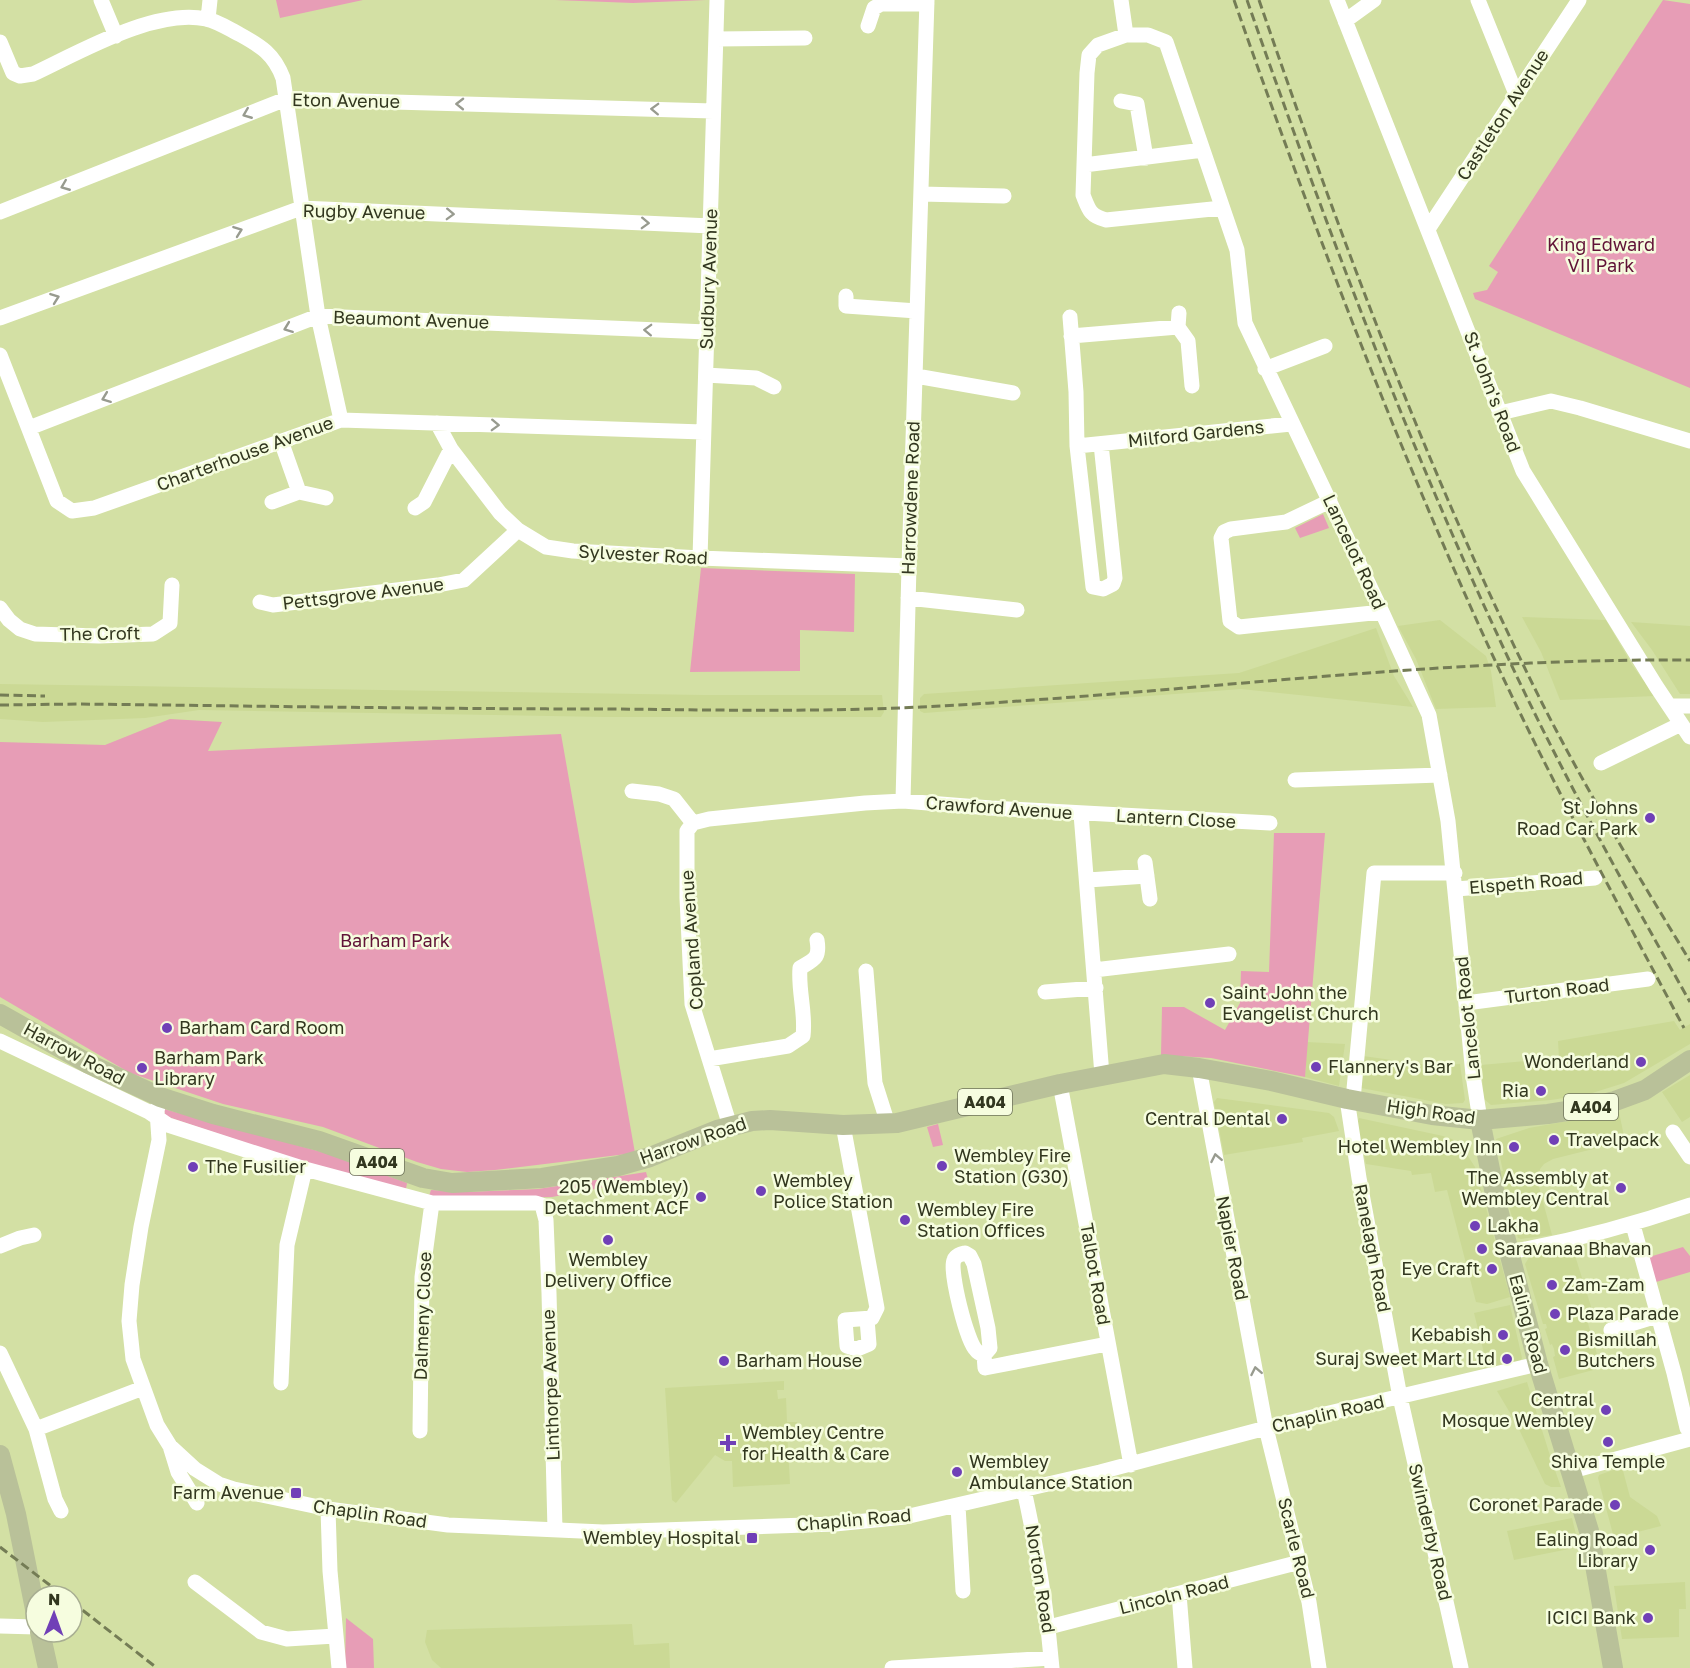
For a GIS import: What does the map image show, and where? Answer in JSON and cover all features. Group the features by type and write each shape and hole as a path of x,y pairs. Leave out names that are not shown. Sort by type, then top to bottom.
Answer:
{"main road":[{"name":"Harrow Road","path":"0,1014 89,1064 160,1097 213,1114 319,1141 423,1178 452,1184 542,1178 618,1166 651,1157 730,1126 752,1121 843,1125 888,1124 1102,1075 1164,1064 1199,1068"},
{"name":"High Road","path":"1199,1068 1441,1117 1480,1120 1548,1114 1615,1101 1645,1090 1689,1062"},
{"name":"Ealing Road","path":"1480,1120 1486,1156 1509,1252 1539,1364 1589,1531 1613,1668"},
{"path":"0,1455 16,1514 30,1584"},
{"path":"43,1644 48,1668"}],"street":[{"path":"100,0 116,36"},
{"path":"208,19 210,0"},
{"name":"Sudbury Avenue","path":"700,558 717,0"},
{"path":"1121,0 1126,35 1098,45 1089,55 1083,195 1089,210 1096,218 1106,220 1222,208"},
{"name":"St John's Road","path":"1336,0 1523,471 1690,737"},
{"path":"1345,21 1374,0"},
{"path":"1478,0 1516,94"},
{"name":"Castleton Avenue","path":"1428,229 1579,0"},
{"path":"868,26 874,8 881,4 927,2"},
{"name":"Harrowdene Road","path":"903,801 927,2"},
{"path":"0,42 13,73 20,76 33,74 116,36 162,20 188,16 208,19 266,50 277,62 283,78 318,316 341,420"},
{"name":"Lancelot Road","path":"1126,35 1148,35 1166,42 1237,250 1245,323 1429,715 1455,873 1466,1003 1480,1120"},
{"path":"716,39 805,38"},
{"name":"Eton Avenue","path":"0,212 286,99 713,111"},
{"path":"1121,101 1137,104 1146,158"},
{"path":"1084,165 1203,150"},
{"path":"921,194 1004,196"},
{"name":"Rugby Avenue","path":"0,318 301,208 711,226"},
{"path":"845,305 917,311"},
{"name":"Beaumont Avenue","path":"29,428 318,316 707,332"},
{"name":"Milford Gardens","path":"1070,317 1076,392 1077,446 1094,587 1103,589 1113,584 1115,578 1101,444"},
{"path":"1071,336 1178,320 1188,341 1192,386"},
{"path":"1265,369 1325,346"},
{"name":"Charterhouse Avenue","path":"0,355 57,501 72,511 94,508 341,420 704,432"},
{"path":"706,375 756,378 774,387"},
{"path":"915,376 1013,393"},
{"path":"1500,413 1551,401 1690,441"},
{"name":"Sylvester Road","path":"436,423 451,449 500,513 538,544 566,550 700,558 909,566"},
{"name":"Milford Gardens","path":"1077,446 1291,424"},
{"path":"282,441 299,492"},
{"path":"415,508 424,502 451,449"},
{"path":"272,502 299,492 326,498"},
{"path":"1330,501 1286,522 1224,532 1221,538 1230,621 1239,627 1382,612"},
{"name":"Pettsgrove Avenue","path":"260,602 273,605 438,585 464,579 518,530"},
{"name":"The Croft","path":"0,608 20,629 35,634 99,636 153,634 170,623 172,585"},
{"path":"908,598 1017,610"},
{"path":"1671,706 1690,706"},
{"path":"1601,764 1681,724"},
{"path":"1295,780 1440,775"},
{"path":"632,791 674,799 693,823"},
{"name":"Crawford Avenue","path":"693,823 709,819 848,804 903,801 1082,814 1102,1075"},
{"name":"Lantern Close","path":"1082,814 1270,823"},
{"name":"Copland Avenue","path":"693,823 687,831 687,898 692,1004 730,1126"},
{"path":"1088,880 1146,869 1150,899"},
{"name":"Ranelagh Road","path":"1400,1397 1355,1155 1350,1100 1374,873 1455,873"},
{"name":"Elspeth Road","path":"1456,889 1595,878"},
{"path":"710,1059 788,1046 803,1036 805,1020 799,982 800,968 814,960 819,952 817,940"},
{"path":"1094,970 1229,954"},
{"path":"866,971 867,1006 875,1083 888,1124"},
{"name":"Turton Road","path":"1466,1003 1648,979"},
{"path":"1045,992 1096,988"},
{"name":"Harrow Road","path":"0,1041 149,1112 168,1125 305,1169 432,1203 536,1203 542,1205"},
{"name":"Napier Road","path":"1199,1068 1266,1428"},
{"name":"Talbot Road","path":"1060,1084 1131,1465"},
{"name":"Chaplin Road","path":"160,1097 157,1119 159,1140 141,1227 129,1322 134,1359 143,1388 157,1425 170,1446 178,1472 197,1503"},
{"path":"843,1125 877,1308 872,1318 867,1319"},
{"path":"1673,1132 1690,1156"},
{"path":"281,1383 287,1245 305,1169"},
{"name":"Dalmeny Close","path":"420,1431 422,1277 432,1203"},
{"name":"Linthorpe Avenue","path":"542,1205 545,1213 547,1251 555,1530"},
{"path":"1509,1252 1561,1243 1633,1225 1690,1205"},
{"path":"1633,1225 1687,1428 1690,1431"},
{"path":"0,1246 34,1235"},
{"path":"965,1253 970,1256 974,1264 988,1328 990,1348 985,1362 975,1350 966,1330 953,1270 954,1260 958,1255 965,1253"},
{"path":"1611,1330 1657,1316"},
{"path":"985,1362 1107,1344"},
{"path":"0,1353 36,1429 55,1499 61,1511"},
{"name":"Chaplin Road","path":"170,1446 195,1469 219,1484 234,1489 328,1509 448,1525 637,1532 835,1524 905,1517 958,1506 1131,1465 1266,1428 1539,1364"},
{"path":"36,1429 143,1388"},
{"name":"Swinderby Road","path":"1400,1397 1461,1668"},
{"name":"Scarle Road","path":"1266,1428 1317,1642 1319,1668"},
{"path":"1572,1471 1690,1439"},
{"name":"Norton Road","path":"1024,1490 1049,1627 1052,1663"},
{"path":"958,1506 963,1591"},
{"path":"328,1509 339,1668"},
{"name":"Lincoln Road","path":"1049,1627 1299,1562"},
{"path":"195,1582 261,1632 287,1639 335,1636"},
{"path":"1179,1594 1185,1668"},
{"path":"0,1626 24,1627"},
{"path":"892,1668 1052,1663"}],"shaded area":[{"path":"1522,617 1606,620 1632,665 1655,696 1560,700 1541,652"},
{"path":"1440,620 1486,656 1491,671 1496,707 1436,709 1416,659 1398,626"},
{"path":"1631,622 1690,626 1690,694 1680,694"},
{"path":"1376,628 1394,676 1413,707 1241,689 924,713 920,711 920,698 924,694 1239,673"},
{"path":"0,684 704,695 882,695 884,712 881,717 605,717 199,710 145,718 43,722 0,719"},
{"path":"1674,1021 1680,1030 1690,1024 1690,1044 1624,1083 1589,1094 1551,1100 1491,1105 1484,1099 1481,1065 1559,1058 1558,1041"},
{"path":"1307,1042 1345,1044 1339,1086 1305,1077"},
{"path":"1363,1056 1435,1066 1460,1064 1465,1100 1463,1103 1446,1104 1361,1088"},
{"path":"1690,1075 1690,1117 1682,1122 1662,1092"},
{"path":"1217,1098 1329,1113 1334,1117 1339,1131 1302,1138 1303,1142 1224,1155 1214,1102"},
{"path":"1619,1112 1625,1141 1553,1159 1544,1164 1540,1169 1539,1187 1552,1235 1518,1238 1502,1182 1501,1171 1503,1171 1496,1139 1529,1128"},
{"path":"1359,1118 1443,1136 1452,1139 1464,1150 1475,1167 1510,1297 1487,1304 1476,1302 1447,1190 1435,1192 1431,1173 1412,1175 1411,1171 1366,1164 1357,1124"},
{"path":"1572,1246 1594,1316 1587,1320 1601,1368 1559,1379 1553,1357 1555,1356 1554,1349 1552,1344 1550,1345 1545,1329 1546,1324 1543,1324 1525,1264 1530,1256"},
{"path":"1510,1305 1522,1358 1520,1361 1488,1369 1474,1313"},
{"name":"Wembley Centre for Health & Care","path":"784,1381 784,1390 777,1390 778,1399 786,1398 787,1422 797,1422 797,1430 787,1431 790,1484 733,1487 732,1461 725,1461 715,1455 676,1503 672,1500 665,1388"},
{"path":"1527,1382 1561,1487 1551,1487 1545,1484 1516,1423 1497,1391"},
{"path":"1622,1467 1630,1497 1657,1516 1661,1526 1614,1538 1598,1478 1599,1475"},
{"path":"1572,1518 1579,1547 1514,1560 1507,1531"},
{"path":"1685,1582 1686,1609 1679,1609 1679,1637 1622,1639 1614,1586"},
{"path":"632,1624 634,1645 669,1643 670,1668 441,1668 432,1660 425,1642 427,1630"}],"green space":[{"path":"276,0 363,0 280,18"},
{"path":"555,0 706,0 633,3"},
{"name":"King Edward VII Park","path":"1663,0 1690,4 1690,388 1475,299 1473,293 1487,290 1498,272 1489,266"},
{"path":"1323,514 1329,528 1300,538 1295,528"},
{"path":"701,568 855,574 854,632 800,630 800,671 690,672"},
{"name":"Barham Park","path":"170,719 222,722 208,751 561,734 635,1153 495,1170 467,1172 441,1169 323,1127 223,1104 130,1073 0,997 0,742 105,745"},
{"path":"1274,833 1325,833 1305,1077 1211,1058 1161,1055 1162,1007 1184,1007 1225,1030 1240,1003 1241,971 1269,972"},
{"path":"164,1109 329,1154 407,1183 406,1189 300,1161 165,1116"},
{"path":"938,1124 943,1145 933,1147 927,1127"},
{"path":"646,1172 648,1179 552,1197 429,1196 431,1190 466,1192 538,1189"},
{"path":"1683,1247 1690,1256 1690,1272 1656,1282 1649,1257"},
{"path":"346,1618 373,1639 374,1668 345,1668"}],"railway":[{"path":"1234,0 1353,324 1451,562 1533,739 1684,1028"},
{"path":"1247,0 1334,241 1396,400 1463,558 1520,683 1566,775 1690,1002"},
{"path":"1259,0 1322,179 1389,356 1424,444 1501,618 1559,736 1613,833 1690,961"},
{"path":"0,705 883,709 1498,665 1690,660"},
{"path":"0,695 45,696"},
{"path":"0,1547 48,1584"},
{"path":"84,1611 157,1668"}],"place":[{"name":"St Johns Road Car Park","path":"1650,818"},
{"name":"Saint John the Evangelist Church","path":"1210,1003"},
{"name":"Barham Card Room","path":"167,1028"},
{"name":"Wonderland","path":"1641,1062"},
{"name":"Flannery's Bar","path":"1316,1067"},
{"name":"Barham Park Library","path":"142,1068"},
{"name":"Ria","path":"1541,1091"},
{"name":"Central Dental","path":"1282,1119"},
{"name":"Travelpack","path":"1554,1140"},
{"name":"Hotel Wembley Inn","path":"1514,1147"},
{"name":"Wembley Fire Station (G30)","path":"942,1166"},
{"name":"The Fusilier","path":"193,1167"},
{"name":"The Assembly at Wembley Central","path":"1621,1188"},
{"name":"Wembley Police Station","path":"761,1191"},
{"name":"205 (Wembley) Detachment ACF","path":"701,1197"},
{"name":"Wembley Fire Station Offices","path":"905,1220"},
{"name":"Lakha","path":"1475,1226"},
{"name":"Wembley Delivery Office","path":"608,1240"},
{"name":"Saravanaa Bhavan","path":"1482,1249"},
{"name":"Eye Craft","path":"1492,1269"},
{"name":"Zam-Zam","path":"1552,1285"},
{"name":"Plaza Parade","path":"1555,1314"},
{"name":"Kebabish","path":"1503,1335"},
{"name":"Bismillah Butchers","path":"1565,1350"},
{"name":"Suraj Sweet Mart Ltd","path":"1507,1359"},
{"name":"Barham House","path":"724,1361"},
{"name":"Central Mosque Wembley","path":"1606,1410"},
{"name":"Shiva Temple","path":"1608,1442"},
{"name":"Wembley Centre for Health & Care","path":"728,1443"},
{"name":"Wembley Ambulance Station","path":"957,1472"},
{"name":"Farm Avenue","path":"296,1493"},
{"name":"Coronet Parade","path":"1615,1505"},
{"name":"Wembley Hospital","path":"752,1538"},
{"name":"Ealing Road Library","path":"1650,1550"},
{"name":"ICICI Bank","path":"1648,1618"}]}
